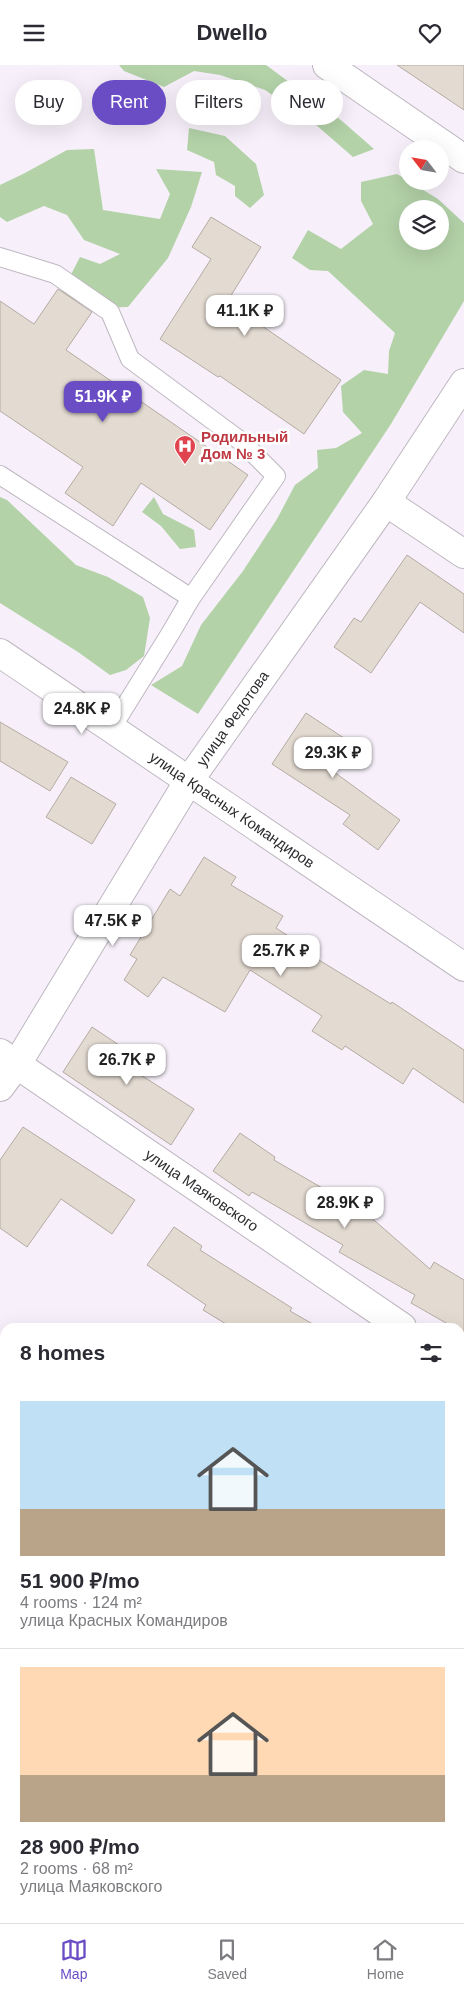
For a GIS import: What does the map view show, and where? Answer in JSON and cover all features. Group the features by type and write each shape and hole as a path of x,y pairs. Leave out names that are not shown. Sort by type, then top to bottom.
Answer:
{"street":[{"path":"327,65 464,159"},
{"name":"улица Федотова","path":"0,1087 9,1059 188,782 386,502 464,383"},
{"path":"386,502 464,555"},
{"name":"улица Красных Командиров","path":"0,653 464,967"},
{"name":"улица Маяковского","path":"9,1059 396,1323"}],"lane":[{"path":"0,257 54,274 110,312 130,359 242,442 276,475 191,597 111,729"},
{"path":"0,475 191,597"}],"green space":[{"path":"119,65 266,65 286,80 271,80 271,94 261,89 261,80 235,80 220,75 194,71 166,86 166,80 146,80 124,71"},
{"path":"343,122 374,149 353,157 316,125 343,125"},
{"path":"189,128 225,136 256,164 264,195 250,208 235,196 235,186 216,175 214,162 187,150"},
{"path":"94,149 103,210 160,219 170,194 156,169 202,172 191,207 168,258 128,307 92,308 61,294 80,257 100,264 120,254 84,240 67,215 44,206 7,222 0,217 0,185 67,150"},
{"path":"397,174 399,175 399,190 423,190 439,200 399,200 399,250 449,250 449,209 464,223 464,301 391,424 198,714 151,685 182,666 201,625 243,571 277,519 295,485 318,468 317,450 336,448 362,433 343,412 341,386 364,370 388,374 389,351 395,333 328,271 310,270 292,258 308,230 341,249 373,224 361,201 361,182"},
{"path":"0,497 7,500 76,565 108,577 143,597 150,618 144,656 126,670 110,675 78,652 0,603"},
{"path":"154,497 163,514 194,530 196,547 180,549 161,526 142,512"}],"building":[{"path":"397,65 464,65 464,110"},
{"path":"211,217 261,247 227,302 341,380 304,434 220,376 218,377 160,339 211,259 192,247"},
{"path":"58,289 92,312 66,350 248,475 210,530 141,483 113,526 65,493 83,467 0,411 0,301 34,324"},
{"path":"407,555 464,594 464,633 420,602 371,673 334,647 354,618 361,622"},
{"path":"306,713 353,744 334,772 400,820 378,850 343,824 350,815 272,764"},
{"path":"0,722 68,762 50,791 0,761"},
{"path":"71,777 116,804 92,844 46,817"},
{"path":"204,857 236,877 231,885 283,916 276,928 316,954 314,957 391,1004 392,1002 464,1050 464,1103 413,1068 403,1084 345,1046 342,1050 312,1031 322,1016 250,970 225,1012 163,977 148,997 124,980 137,959 130,955 170,889 180,896"},
{"path":"92,1027 140,1059 133,1070 194,1109 171,1145 63,1072"},
{"path":"23,1127 135,1200 112,1234 61,1199 27,1247 0,1228 0,1160"},
{"path":"240,1133 275,1157 274,1160 367,1214 430,1269 434,1262 464,1280 464,1323 446,1323 411,1303 415,1295 339,1252 343,1245 252,1192 249,1196 213,1171"},
{"path":"174,1227 202,1246 200,1250 292,1308 290,1311 311,1323 224,1323 203,1310 206,1305 147,1265"}],"place":[{"name":"Родильный Дом № 3","path":"185,465"}]}
